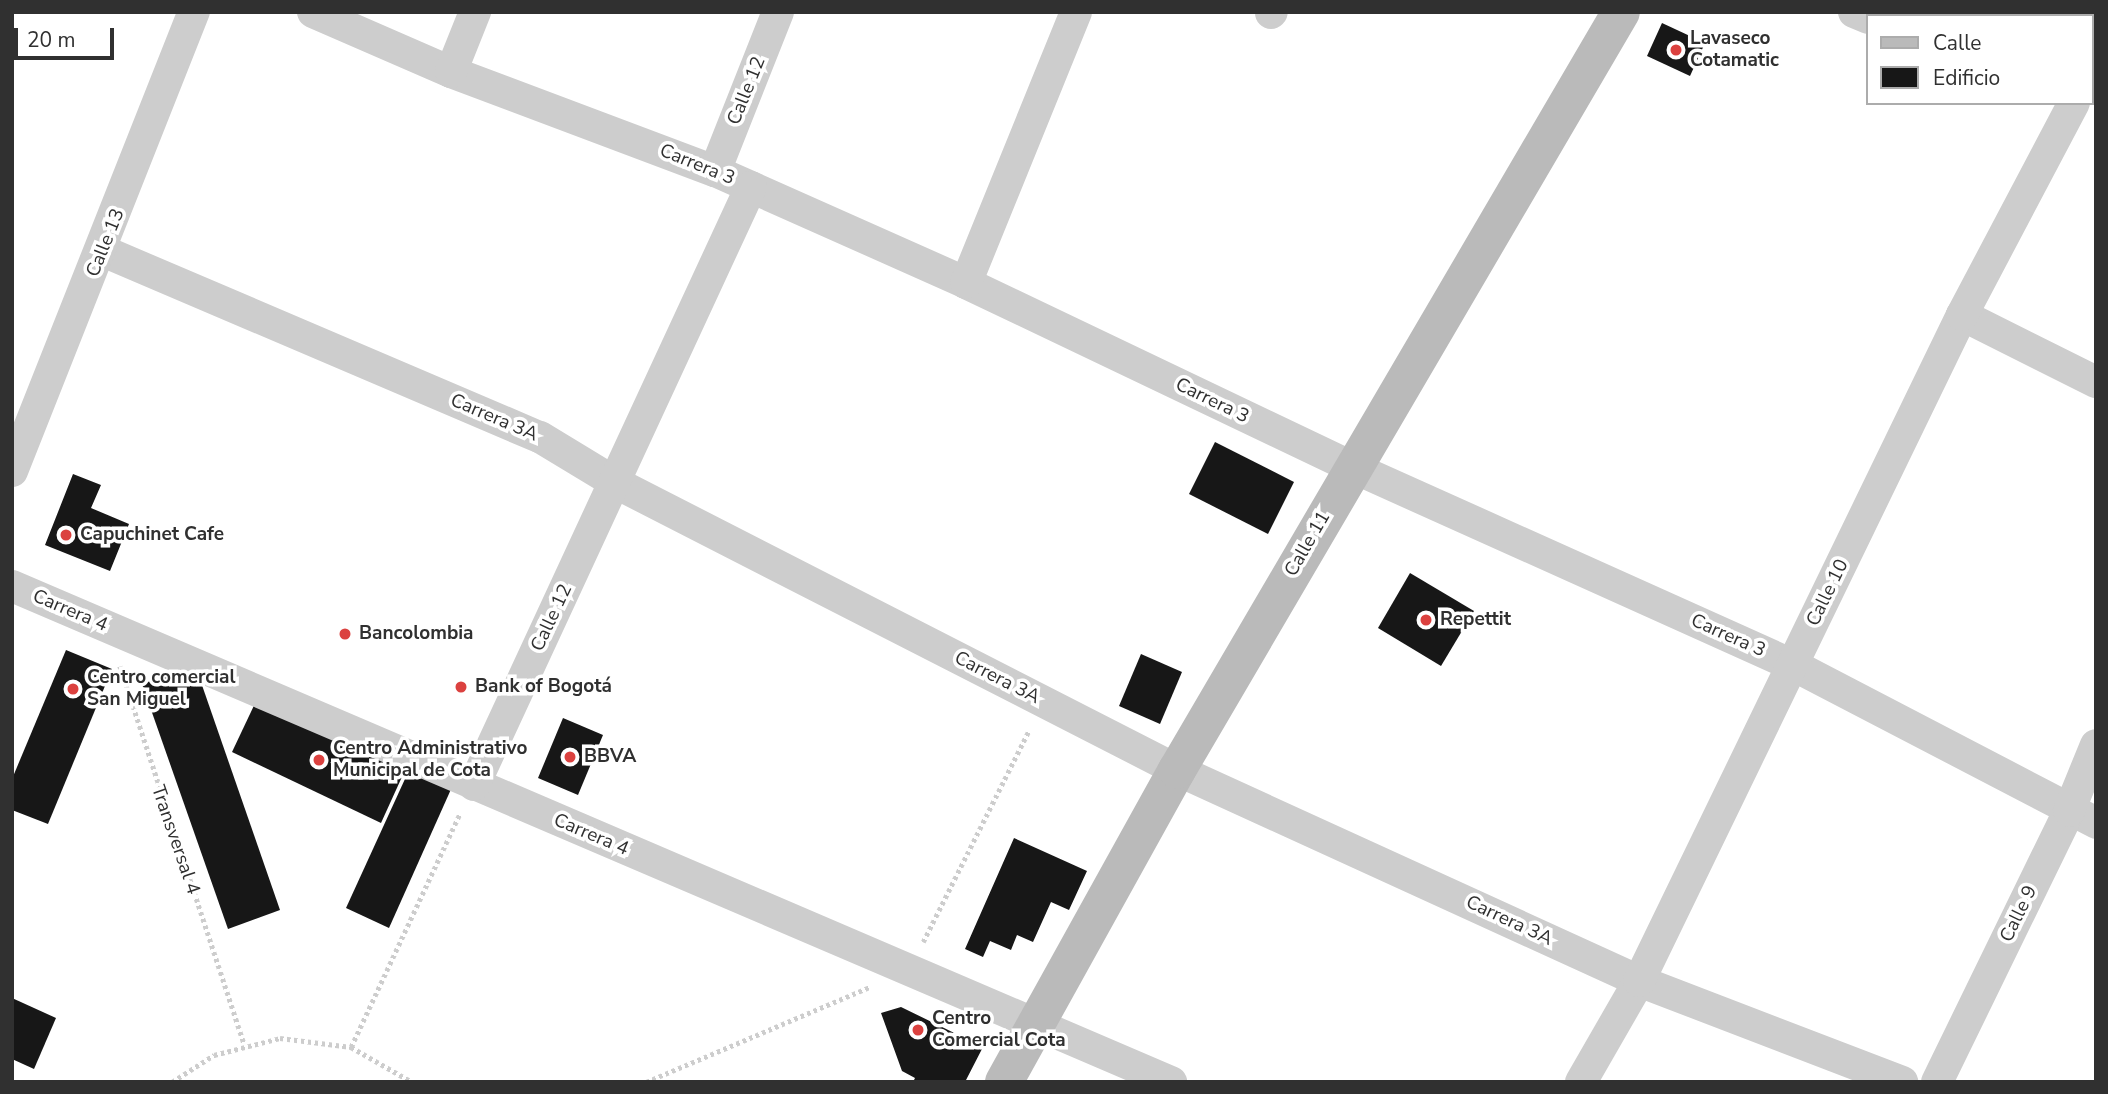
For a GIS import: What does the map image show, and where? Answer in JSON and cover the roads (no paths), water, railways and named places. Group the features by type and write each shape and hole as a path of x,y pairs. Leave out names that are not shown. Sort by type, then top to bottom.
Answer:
{"main road":[{"name":"Calle 11","path":"1004,1082 1177,769 1621,12"}],"street":[{"name":"Calle 13","path":"12,471 103,251 194,12"},
{"name":"Carrera 3","path":"313,12 451,72 715,170 966,283 1352,467 1793,665 2083,817"},
{"path":"451,72 475,12"},
{"name":"Calle 12","path":"715,170 778,12"},
{"path":"966,283 1076,12"},
{"name":"Calle 10","path":"1581,1082 1639,981 1962,315 2073,105"},
{"name":"Calle 12","path":"474,785 751,187"},
{"name":"Carrera 3A","path":"103,251 540,437 616,483 1177,769 1639,981 1902,1082"},
{"path":"1962,315 2096,382"},
{"name":"Carrera 4","path":"12,586 1033,1026 1171,1082"},
{"name":"Calle 9","path":"1937,1082 2083,817 2096,745"}],"place":[{"name":"Lavaseco Cotamatic","path":"1676,50"},
{"name":"Capuchinet Cafe","path":"66,535"},
{"name":"Repettit","path":"1426,620"},
{"name":"Bancolombia","path":"345,634"},
{"name":"Bank of Bogotá","path":"461,687"},
{"name":"Centro comercial San Miguel","path":"73,689"},
{"name":"BBVA","path":"570,757"},
{"name":"Centro Administrativo Municipal de Cota","path":"319,760"},
{"name":"Centro Comercial Cota","path":"918,1030"}]}
